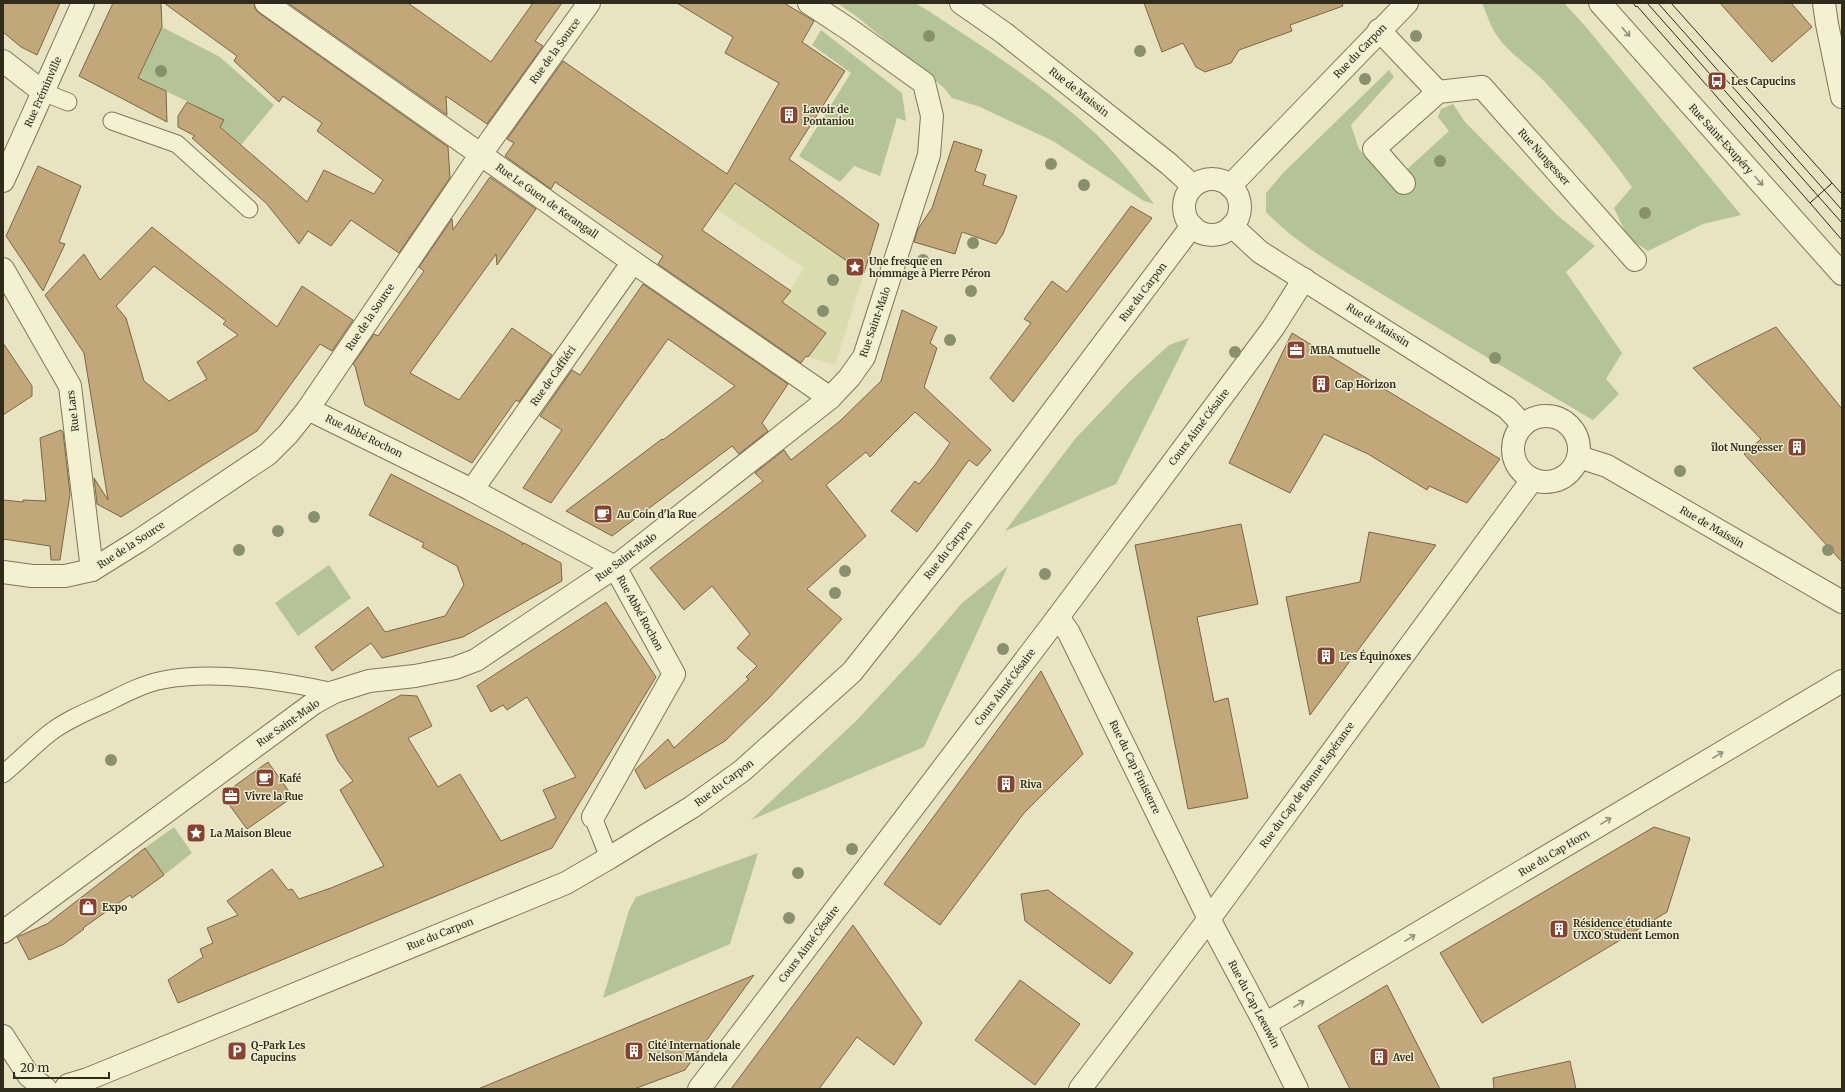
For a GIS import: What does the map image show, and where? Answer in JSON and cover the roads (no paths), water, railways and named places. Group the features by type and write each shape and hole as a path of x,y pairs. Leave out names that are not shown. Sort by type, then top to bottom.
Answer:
{"street":[{"name":"Rue Fréminville","path":"3,180 83,3"},
{"name":"Rue Le Guen de Kerangall","path":"266,3 633,262 830,398"},
{"name":"Rue de la Source","path":"3,572 32,576 65,576 92,570 137,542 268,454 288,434 308,409 481,154 589,3"},
{"name":"Rue Saint-Malo","path":"3,932 307,708 334,692 369,681 415,676 455,668 476,660 615,567 830,398 849,378 864,357 929,155 932,116 924,83 850,30 809,3"},
{"name":"Rue de Maissin","path":"961,3 1004,33 1157,154 1192,186"},
{"name":"Rue du Carpon","path":"1230,186 1379,30 1407,3"},
{"name":"Rue Saint-Exupéry","path":"1600,3 1842,274"},
{"path":"1824,3 1842,97"},
{"path":"1379,30 1438,92 1374,149 1404,182"},
{"path":"3,61 42,92"},
{"name":"Rue Nungesser","path":"1438,92 1482,87 1635,260"},
{"path":"1214,179 1230,186 1236,193 1239,201 1236,222 1225,231 1215,234 1206,234 1192,226 1186,216 1184,206 1186,197 1192,186 1205,180 1214,179"},
{"name":"Rue du Carpon","path":"65,1089 68,1085 88,1079 558,886 610,858 692,807 744,770 852,672 943,557 1192,226"},
{"name":"Rue de Maissin","path":"1232,226 1260,252 1507,408 1523,425"},
{"name":"Rue de Caffiéri","path":"472,490 633,262"},
{"name":"Rue Lars","path":"3,269 70,386 92,570"},
{"name":"Cours Aimé Césaire","path":"698,1089 1058,617 1273,328 1304,279"},
{"name":"Rue Abbé Rochon","path":"308,409 472,490 615,567 674,674 593,816"},
{"path":"1543,416 1554,417 1565,422 1572,429 1580,443 1579,457 1571,470 1563,478 1553,482 1532,480 1523,474 1516,465 1512,455 1516,433 1532,418 1543,416"},
{"name":"Rue de Maissin","path":"1579,457 1607,466 1842,602"},
{"name":"Rue du Cap de Bonne Espérance","path":"1080,1089 1209,919 1532,480"},
{"name":"Rue du Cap Finisterre","path":"1058,617 1069,633 1209,919"},
{"name":"Rue du Cap Horn","path":"1265,1024 1842,681"},
{"name":"Rue du Cap Leeuwin","path":"1209,919 1265,1024 1297,1089"},
{"path":"3,1036 29,1076 46,1089"}],"lane":[{"path":"42,92 68,102"},
{"path":"112,121 177,144 249,209"},
{"path":"3,774 50,732 79,715 133,690 161,680 184,677 213,676 295,684 334,692"},
{"name":"Rue Abbé Rochon","path":"593,816 610,858"}],"tram line":[{"path":"1633,3 1810,203 1832,183 1671,3"},
{"path":"1647,3 1842,223"},
{"path":"1658,3 1842,210"},
{"path":"1828,187 1832,183 1842,194"},
{"path":"1813,200 1810,203 1842,240"}],"place":[{"name":"Les Capucins","path":"1717,81"},
{"name":"Lavoir de Pontaniou","path":"789,115"},
{"name":"Une fresque en hommage à Pierre Péron","path":"855,267"},
{"name":"MBA mutuelle","path":"1296,350"},
{"name":"Cap Horizon","path":"1321,384"},
{"name":"îlot Nungesser","path":"1797,447"},
{"name":"Au Coin d'la Rue","path":"603,514"},
{"name":"Les Équinoxes","path":"1326,656"},
{"name":"Kafé","path":"265,778"},
{"name":"Riva","path":"1006,784"},
{"name":"Vivre la Rue","path":"231,796"},
{"name":"La Maison Bleue","path":"196,833"},
{"name":"Expo","path":"88,907"},
{"name":"Résidence étudiante UXCO Student Lemon","path":"1559,929"},
{"name":"Q-Park Les Capucins","path":"237,1051"},
{"name":"Cité Internationale Nelson Mandela","path":"634,1051"},
{"name":"Avel","path":"1379,1057"}]}
